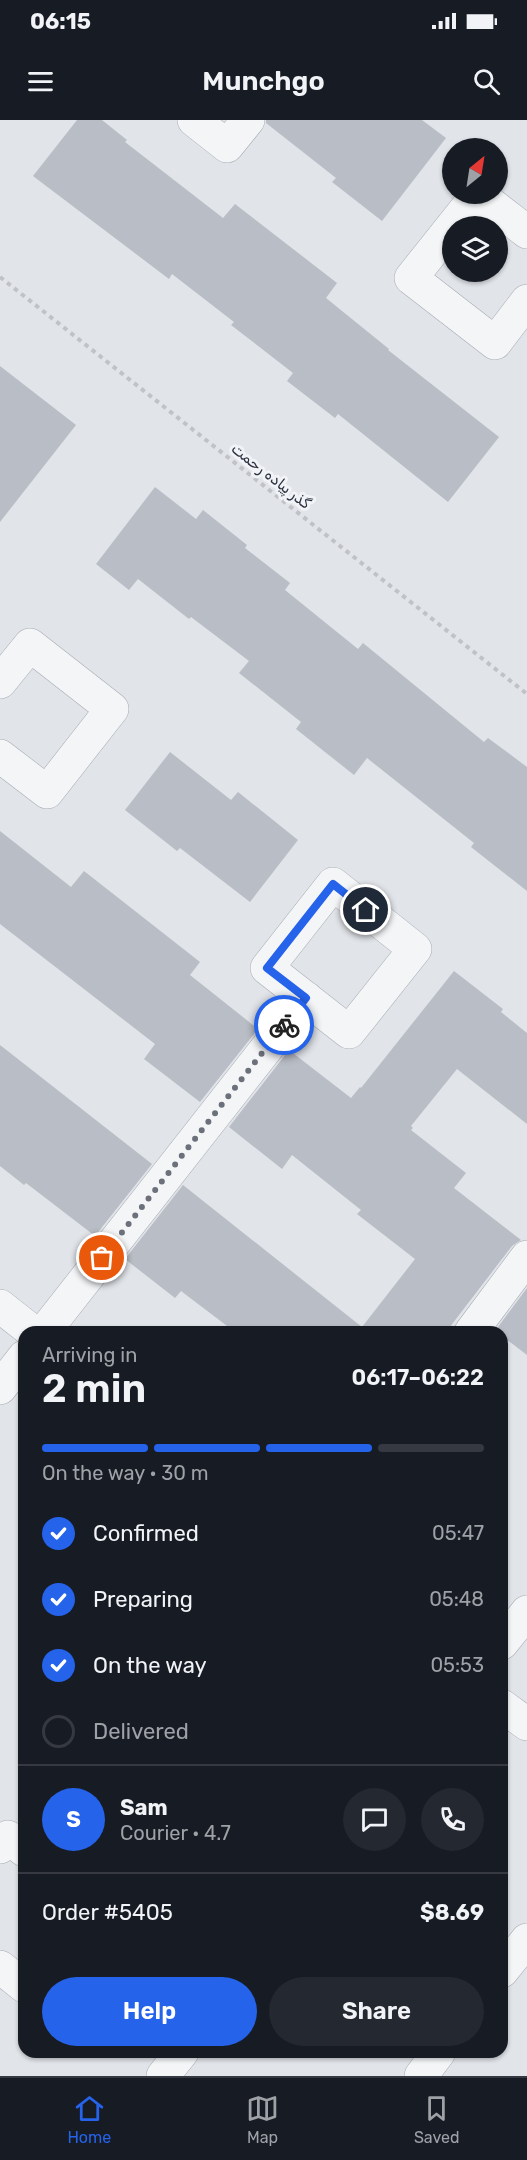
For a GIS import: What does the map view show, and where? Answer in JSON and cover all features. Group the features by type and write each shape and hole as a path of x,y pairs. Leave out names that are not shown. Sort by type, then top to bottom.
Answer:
{"street":[{"path":"194,120 227,146 248,120"},
{"path":"523,222 477,194 411,278 495,343 527,301"},
{"path":"0,682 30,645 112,709 47,792 1,759"},
{"path":"333,884 415,949 349,1032 306,998 267,968 333,884"},
{"path":"49,1326 306,998"},
{"path":"475,1326 527,1257"},
{"path":"0,1306 25,1326"},
{"path":"0,1388 18,1365"},
{"path":"508,1635 527,1611"},
{"path":"508,1710 527,1724"},
{"path":"0,1847 8,1837 18,1845"},
{"path":"508,1964 527,1940"},
{"path":"0,1967 18,1981"},
{"path":"163,2076 177,2058"},
{"path":"421,2076 434,2058"}],"path":[{"name":"گذر پیاده رحمت","path":"0,277 527,694"}],"building":[{"path":"77,120 102,120 127,140 125,142 223,218 235,204 337,283 326,298 499,437 448,502 338,414 335,418 287,381 293,373 231,325 234,322 172,274 169,279 33,176"},
{"path":"266,120 422,120 446,138 442,138 442,143 382,221 332,182 336,178 266,123"},
{"path":"0,366 76,425 0,522"},
{"path":"155,487 196,519 203,510 247,545 245,548 290,583 285,590 358,649 363,643 484,742 488,738 527,767 527,891 471,847 474,843 367,758 354,775 296,729 301,722 239,673 249,661 191,617 189,619 138,579 129,590 96,564"},
{"path":"170,752 231,800 238,792 298,840 250,902 180,848 177,851 125,810"},
{"path":"0,831 71,887 84,871 200,962 190,975 258,1029 200,1102 144,1059 155,1044 0,924"},
{"path":"454,971 503,1009 501,1012 527,1033 527,1124 457,1069 411,1126 413,1128 411,1130 466,1173 454,1188 521,1240 512,1246 451,1326 363,1326 415,1259 357,1214 361,1210 292,1155 282,1169 229,1127 289,1050 351,1098"},
{"path":"0,1045 152,1164 95,1236 0,1166"},
{"path":"183,1185 361,1326 227,1326 181,1291 175,1298 125,1259"},
{"path":"527,1288 527,1355 508,1341 508,1326 499,1326"}],"way so far":[{"path":"102,1258 284,1025"}],"route":[{"path":"284,1025 306,998 267,968 333,884 366,910"}]}
